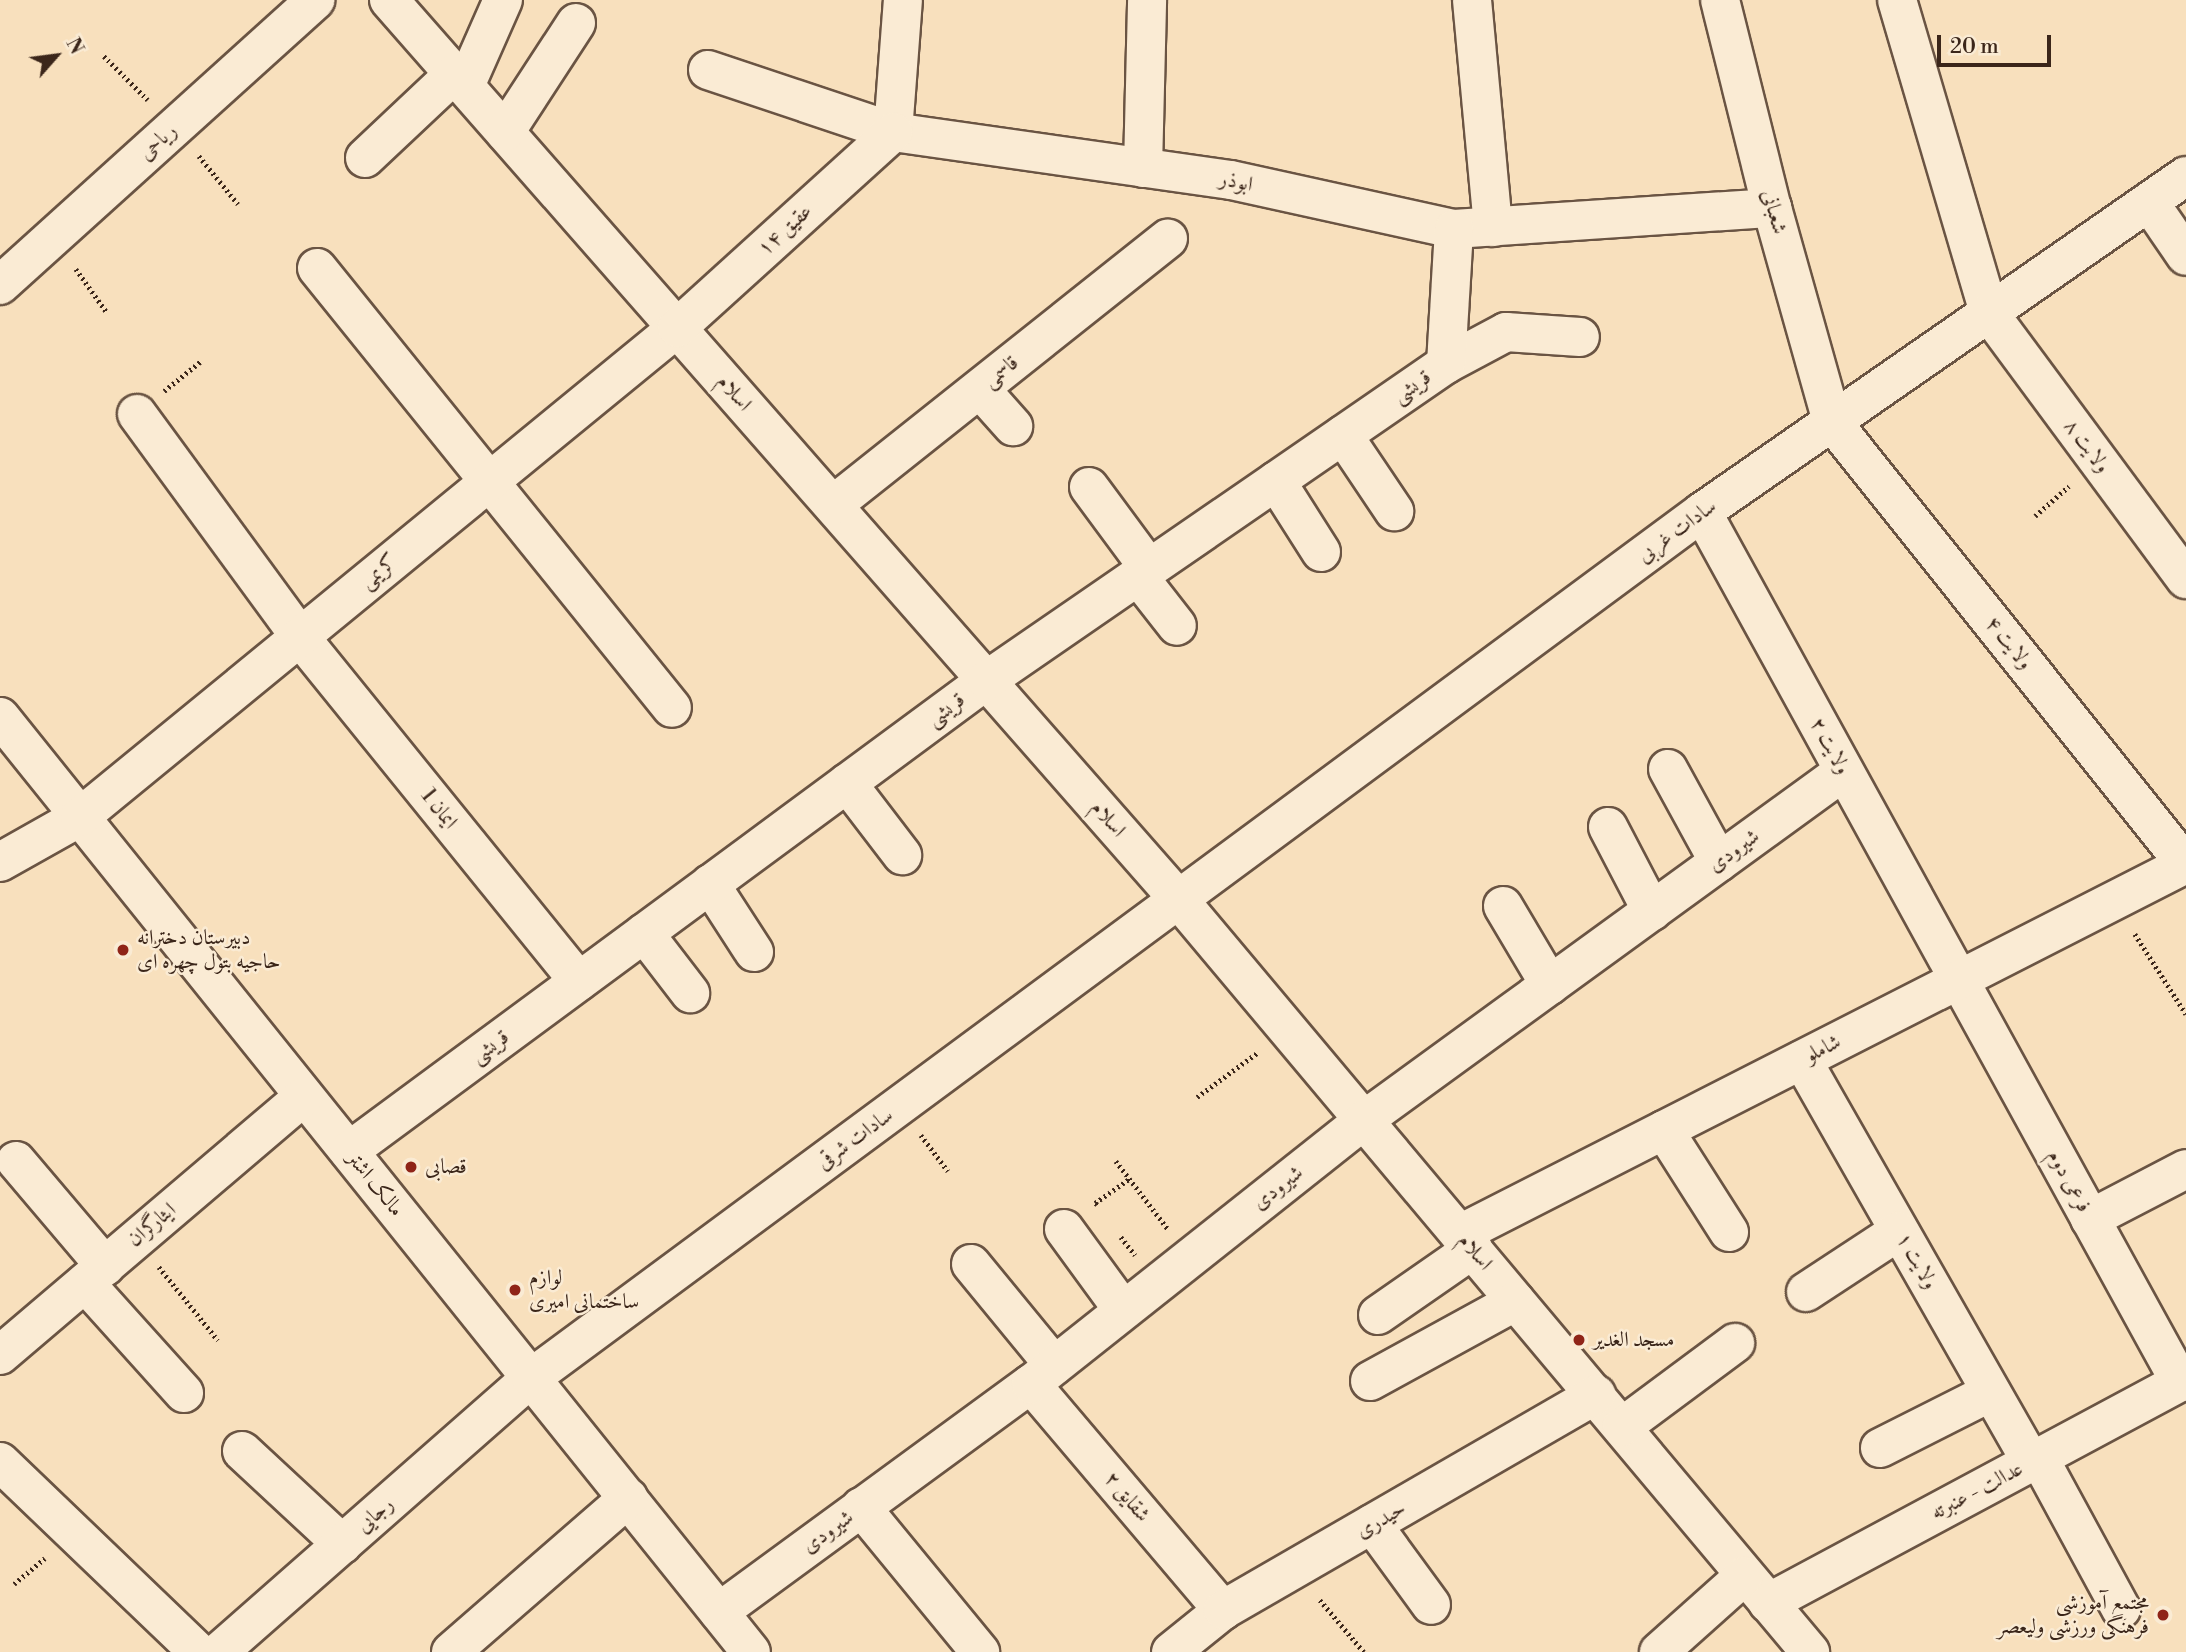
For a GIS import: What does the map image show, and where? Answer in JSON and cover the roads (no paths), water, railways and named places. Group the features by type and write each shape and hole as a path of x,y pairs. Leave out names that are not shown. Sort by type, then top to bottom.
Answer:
{"street":[{"name":"ریاحی","path":"0,285 315,0"},
{"name":"اسلام","path":"389,0 1179,900 1810,1652"},
{"path":"365,158 460,80 503,0"},
{"path":"893,132 903,0"},
{"path":"1143,168 1147,0"},
{"path":"1472,0 1493,227"},
{"name":"شعبانی","path":"1720,0 1772,208 1832,422"},
{"path":"1897,0 1989,313"},
{"path":"505,132 576,23"},
{"name":"ابوذر","path":"708,69 893,132 1231,180 1454,229 1772,208"},
{"name":"عقیق ۱۴","path":"677,328 893,132"},
{"name":"سادات غربی","path":"1179,900 1702,512 2186,176"},
{"path":"2149,202 2186,256"},
{"name":"قریشی","path":"349,1151 987,680 1446,364 1454,229"},
{"name":"قاسمی","path":"833,505 1168,239"},
{"path":"317,268 672,708"},
{"name":"ولایت ۸","path":"1989,313 2186,579"},
{"name":"کریمی","path":"0,862 80,817 677,328"},
{"path":"1446,364 1506,332 1580,337"},
{"path":"980,389 1013,426"},
{"name":"ایمان 1","path":"136,414 299,637 579,981"},
{"name":"ولایت ۴","path":"1832,422 2186,864"},
{"path":"1343,435 1394,510"},
{"path":"1276,481 1321,552"},
{"path":"1089,487 1177,626"},
{"name":"ولایت ۲","path":"1702,512 1957,981"},
{"name":"مالک اشتر","path":"0,717 751,1652"},
{"path":"1668,768 1719,862"},
{"name":"شیرودی","path":"719,1612 1042,1374 1364,1120 1844,771"},
{"path":"847,783 902,855"},
{"path":"1608,827 1652,911"},
{"name":"شاملو","path":"1378,1315 1466,1242 1664,1130 2186,864"},
{"path":"710,884 754,952"},
{"name":"سادات شرقی","path":"531,1378 1179,900"},
{"path":"1503,906 1550,985"},
{"path":"645,933 690,993"},
{"name":"فرعی دوم","path":"1957,981 2183,1380"},
{"name":"ولایت ۱","path":"1802,1060 1991,1392 2036,1460 2121,1609"},
{"name":"ایثارگران","path":"0,1354 304,1096"},
{"path":"1664,1130 1729,1232"},
{"path":"16,1161 184,1394"},
{"path":"2090,1219 2186,1169"},
{"path":"1064,1229 1123,1310"},
{"path":"1806,1292 1899,1231"},
{"name":"شقایق ۲","path":"971,1264 1042,1374 1223,1610"},
{"path":"1370,1381 1516,1301"},
{"path":"1622,1427 1735,1343"},
{"name":"رجایی","path":"219,1652 531,1378"},
{"name":"عدالت - عنبرته","path":"1659,1652 1756,1590 2036,1460 2183,1380"},
{"path":"1880,1448 1991,1392"},
{"name":"حیدری","path":"1171,1652 1223,1610 1596,1395"},
{"path":"243,1451 342,1544"},
{"path":"0,1462 198,1652"},
{"path":"451,1652 628,1498"},
{"path":"861,1507 980,1652"},
{"path":"1372,1524 1431,1605"}],"place":[{"name":"دبیرستان دخترانه حاجیه بتول چهره ای","path":"123,950"},
{"name":"قصابی","path":"411,1167"},
{"name":"لوازم ساختمانی امیری","path":"515,1290"},
{"name":"مسجد الغدیر","path":"1579,1340"},
{"name":"مجتمع آموزشی فرهنگی ورزشی ولیعصر","path":"2163,1615"}]}
